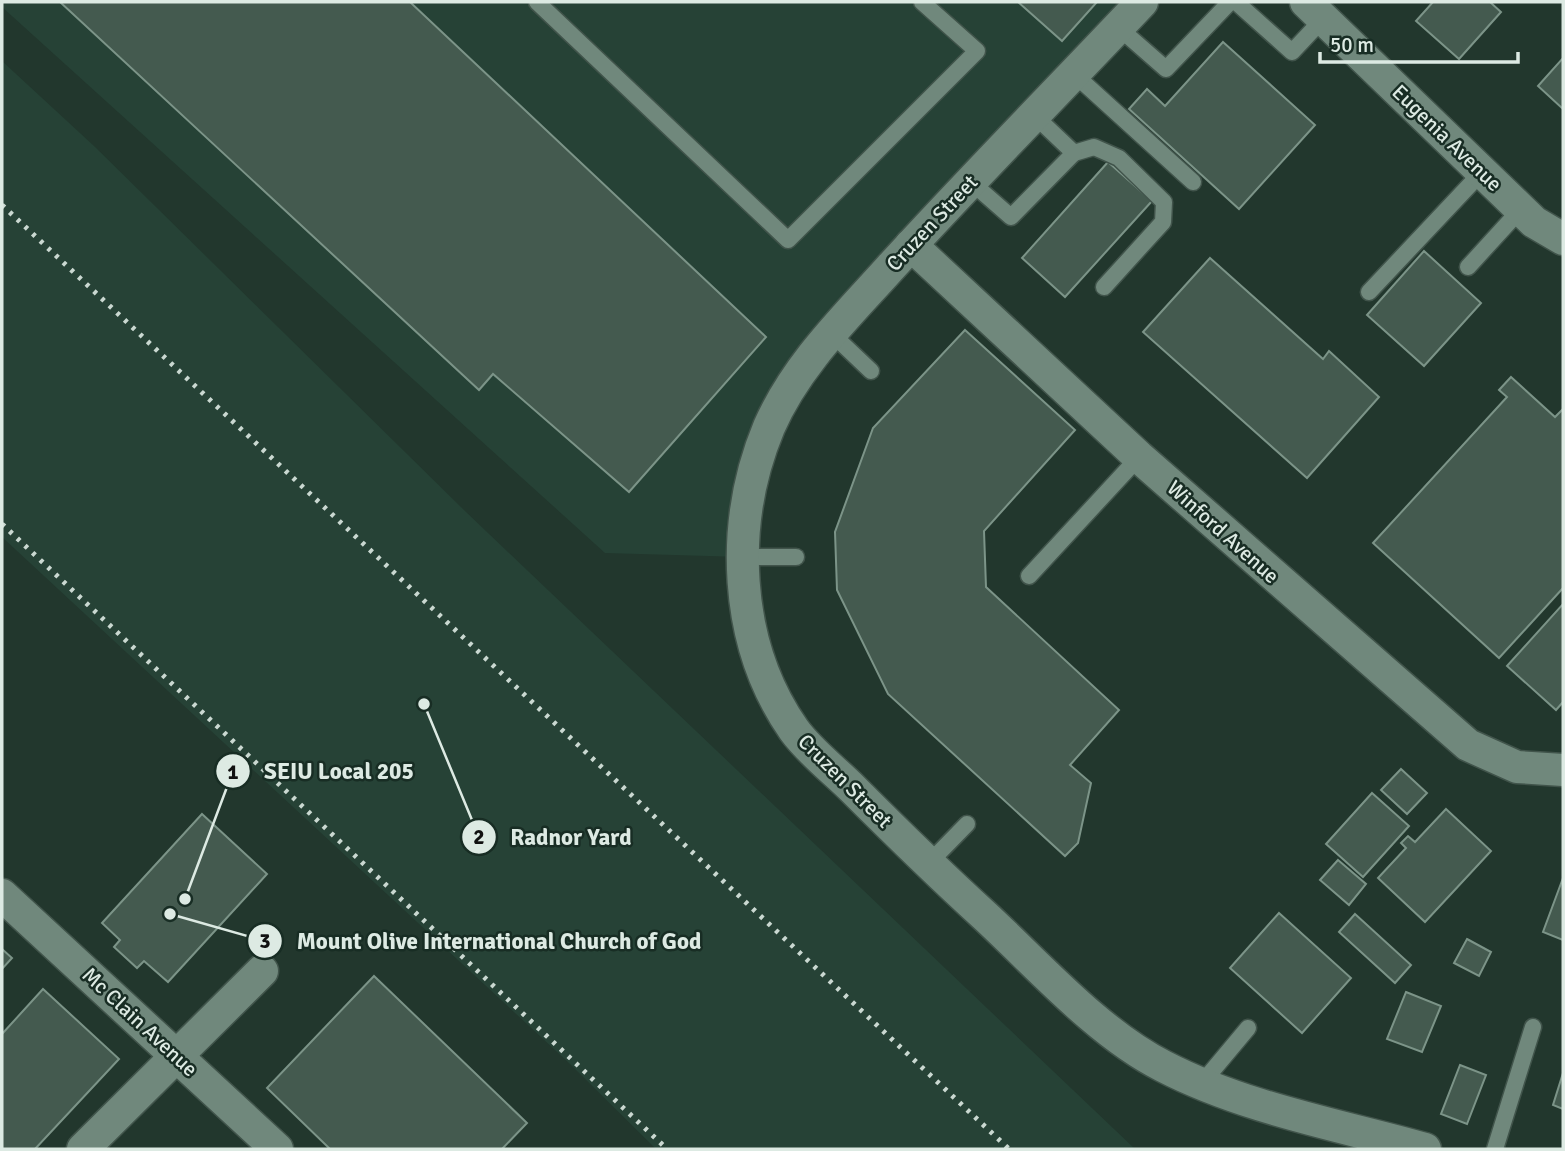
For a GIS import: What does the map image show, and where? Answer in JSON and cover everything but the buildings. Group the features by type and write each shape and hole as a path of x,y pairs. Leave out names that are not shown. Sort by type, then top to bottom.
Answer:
{"street":[{"name":"Cruzen Street","path":"1142,2 911,245 831,333 789,389 770,427 750,492 743,557 746,607 754,647 765,677 796,733 928,864 1110,1031 1161,1066 1226,1093 1425,1149"},
{"name":"Eugenia Avenue","path":"1315,10 1534,222 1563,239"},
{"name":"Winford Avenue","path":"911,245 1139,457 1468,745 1517,767 1563,770"},
{"name":"Mc Clain Avenue","path":"2,895 277,1149"},
{"path":"83,1149 262,971"}],"lane":[{"path":"537,2 788,240 977,51 922,2"},
{"path":"1118,27 1166,69 1230,2"},
{"path":"1236,2 1292,52 1315,10"},
{"path":"1074,74 1193,182"},
{"path":"1034,115 1074,153"},
{"path":"971,182 1011,217 1074,153 1094,147 1119,158 1164,202 1163,222 1104,287"},
{"path":"1369,292 1482,172"},
{"path":"1468,267 1521,209"},
{"path":"831,333 871,372"},
{"path":"1029,576 1139,457"},
{"path":"743,557 796,557"},
{"path":"928,864 967,824"},
{"path":"1495,1149 1533,1027"},
{"path":"1202,1083 1248,1028"}],"shaded area":[{"path":"2,2 1142,2 789,389 743,557 605,553 2,7"},
{"path":"2,61 94,146 466,512 1135,1149 656,1149 569,1063 2,537"}],"railway":[{"path":"2,205 1009,1149"},
{"path":"2,524 667,1149"}],"place":[{"name":"Radnor Yard","path":"424,704"},
{"name":"SEIU Local 205","path":"185,899"},
{"name":"Mount Olive International Church of God","path":"170,914"}]}
